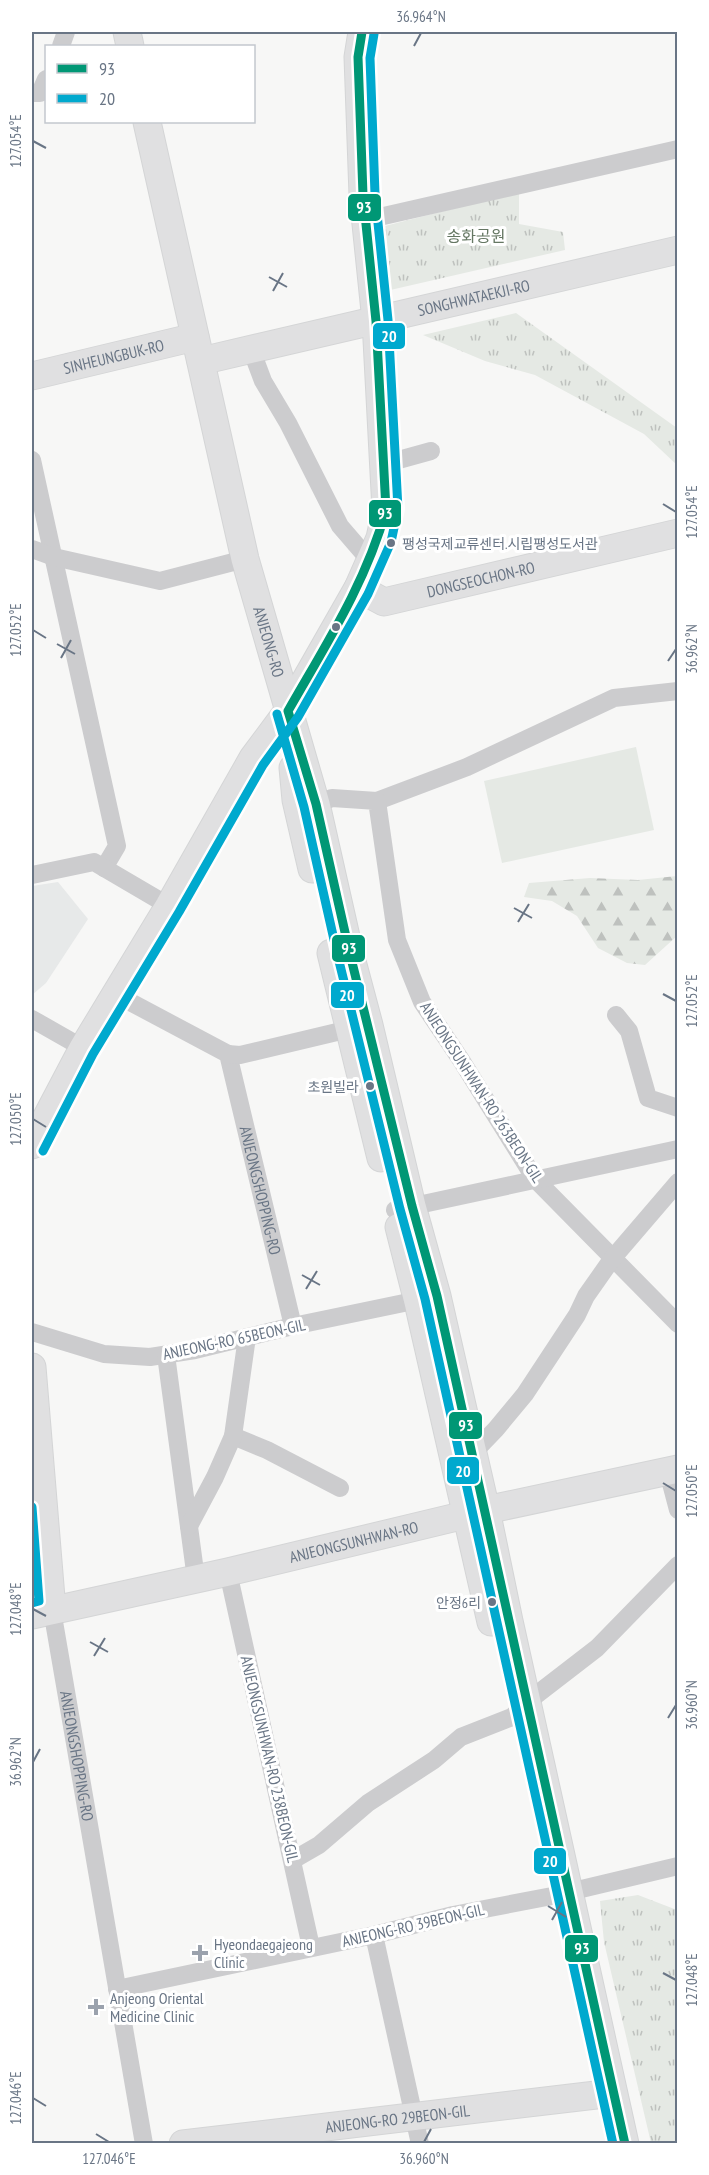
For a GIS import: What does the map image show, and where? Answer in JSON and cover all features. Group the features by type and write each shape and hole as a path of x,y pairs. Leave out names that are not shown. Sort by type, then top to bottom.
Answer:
{"street":[{"path":"32,1145 83,1048 117,995 253,758 288,711 358,588 380,538 386,510 375,321 363,195 359,68 362,32"},
{"path":"32,93 40,93 45,81"},
{"name":"ANJEONG-RO","path":"147,123 245,559 316,804 349,950 359,1027 427,1299 605,2095"},
{"path":"366,220 678,149"},
{"name":"SONGHWATAEKJI-RO","path":"198,349 251,349 678,250"},
{"name":"SINHEUNGBUK-RO","path":"32,376 198,349"},
{"path":"251,349 263,381 288,423 340,526 371,562"},
{"path":"384,464 431,452"},
{"path":"32,460 117,846 104,868"},
{"name":"DONGSEOCHON-RO","path":"358,588 384,602 678,533"},
{"path":"32,549 54,557 160,581 245,559"},
{"path":"316,804 332,798 377,801 467,767 614,698 670,690 678,691"},
{"path":"117,995 228,1054 240,1055 359,1027 296,800 288,711"},
{"name":"ANJEONGSUNHWAN-RO 263BEON-GIL","path":"377,801 397,940 422,1002 535,1179 678,1324"},
{"path":"32,875 94,862 169,906"},
{"path":"616,1015 629,1031 648,1098 678,1108"},
{"path":"32,1019 83,1048"},
{"name":"ANJEONGSHOPPING-RO","path":"228,1054 293,1326"},
{"path":"403,1208 678,1149"},
{"path":"463,1457 525,1394 577,1315 586,1296 612,1259 678,1182"},
{"name":"ANJEONG-RO 65BEON-GIL","path":"32,1332 104,1354 150,1357 427,1299"},
{"path":"189,1526 215,1477 233,1436 247,1337"},
{"path":"166,1354 196,1579"},
{"name":"ANJEONGSHOPPING-RO","path":"32,1370 42,1612 117,1989 144,2144"},
{"path":"233,1436 267,1450 340,1488"},
{"path":"673,1471 678,1510"},
{"name":"ANJEONGSUNHWAN-RO","path":"42,1612 228,1572 476,1512 673,1471"},
{"path":"293,1860 320,1845 369,1803 434,1760 461,1737 520,1709 597,1648 678,1565"},
{"name":"ANJEONGSUNHWAN-RO 238BEON-GIL","path":"228,1572 311,1947"},
{"name":"ANJEONG-RO 39BEON-GIL","path":"117,1989 374,1935 453,1915 675,1870"},
{"path":"374,1935 420,2144"},
{"path":"605,2095 608,2144"},
{"path":"605,2095 625,2144"},
{"name":"ANJEONG-RO 29BEON-GIL","path":"183,2144 551,2099 605,2095"}],"shaded area":[{"path":"58,882 88,919 46,983 32,995 32,886"}],"green space":[{"name":"송화공원","path":"519,192 519,224 563,232 565,250 386,291 377,228"},
{"path":"516,313 677,428 677,465 644,434 535,375 485,361 423,335"},
{"path":"636,747 654,830 502,863 484,781"},
{"path":"677,876 677,936 645,965 627,963 598,948 577,916 552,901 524,897 529,883 590,878 638,880"},
{"path":"638,1895 677,1910 677,2143 651,2143 604,1942 600,1901"}],"transit line":[{"name":"93","path":"288,711 356,589 378,537 386,510 376,321 363,195 358,57 362,32"},
{"name":"20","path":"43,1151 93,1054 179,912 263,765 298,717 368,594 391,542 398,509 388,320 375,194 370,58 374,34"},
{"name":"93","path":"288,711 316,804 349,950 412,1206 437,1296 625,2144"},
{"name":"20","path":"277,714 304,807 337,953 400,1209 425,1299 613,2144"},
{"name":"20","path":"32,1507 39,1601 32,1603"}],"place":[{"name":"팽성국제교류센터.시립팽성도서관","path":"391,543"},
{"name":"초원빌라","path":"370,1086"},
{"name":"안정6리","path":"492,1602"},
{"name":"Hyeondaegajeong Clinic","path":"200,1953"},
{"name":"Anjeong Oriental Medicine Clinic","path":"96,2007"}]}
